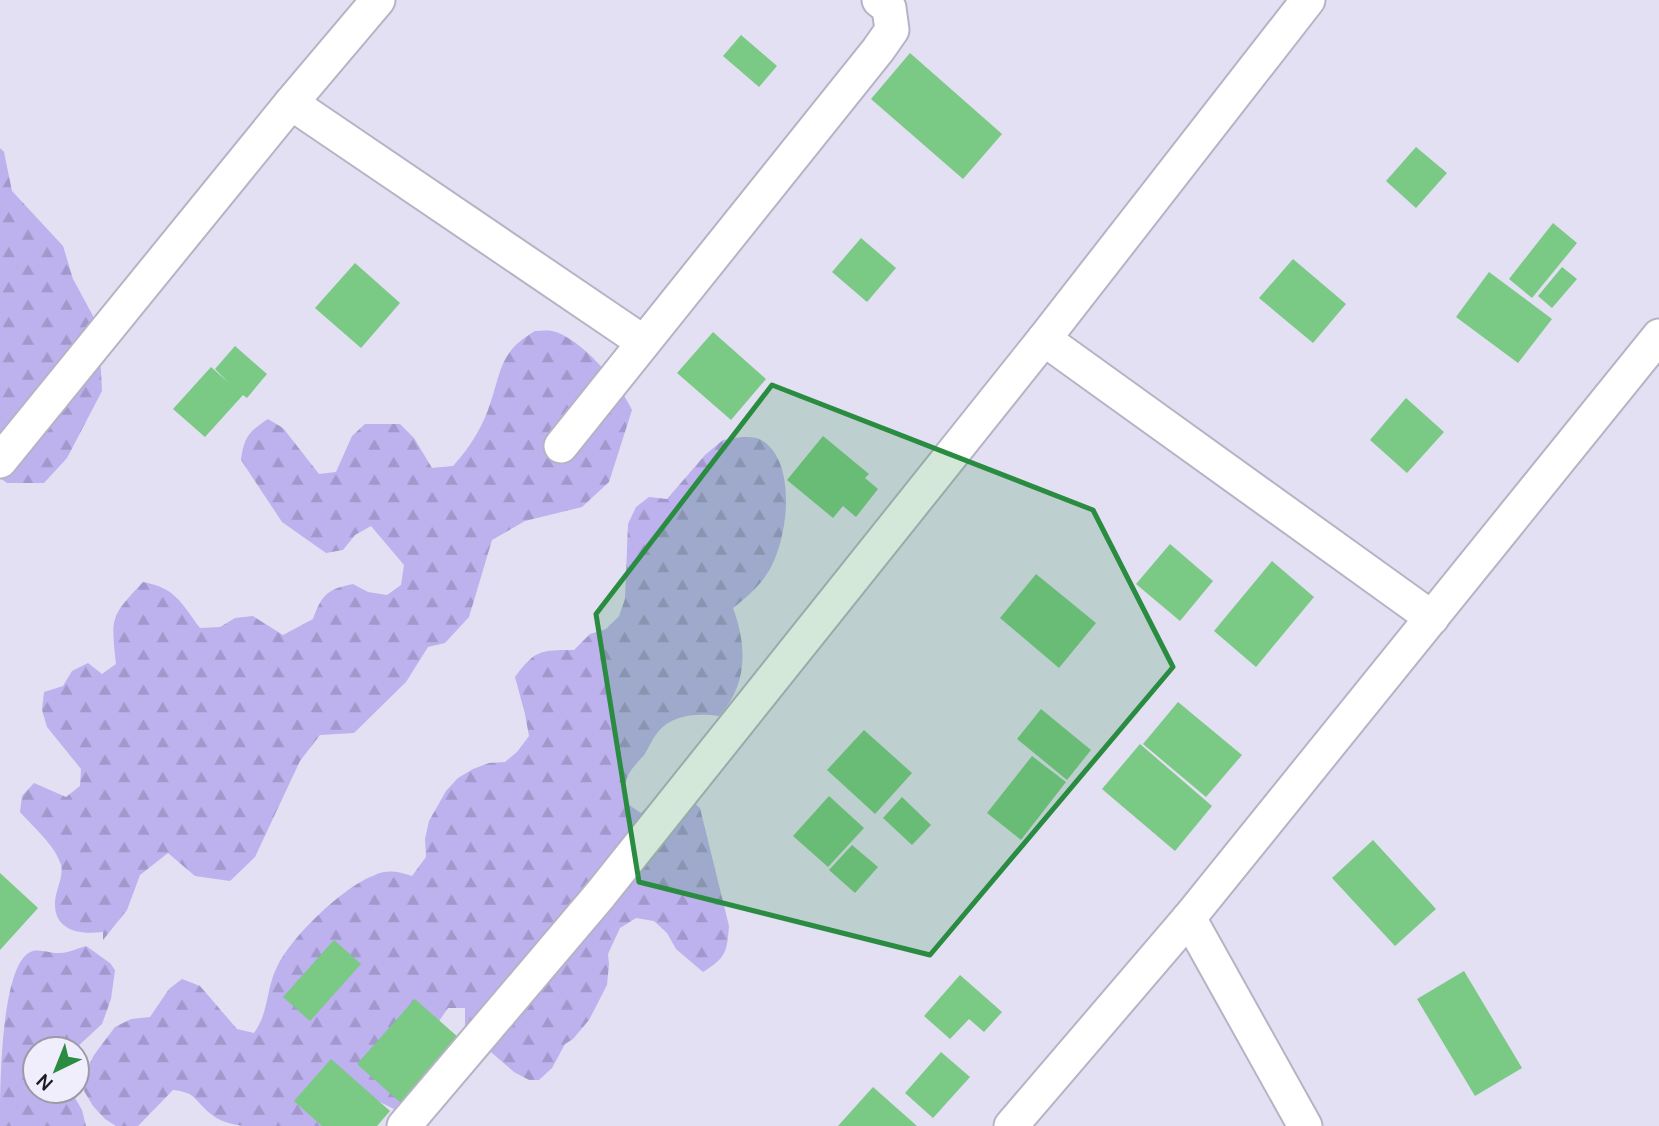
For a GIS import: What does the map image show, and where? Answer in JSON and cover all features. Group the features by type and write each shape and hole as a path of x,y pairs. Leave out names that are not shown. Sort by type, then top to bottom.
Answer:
{"street":[{"path":"0,461 378,0"},
{"path":"561,446 878,50 892,30 889,8 878,0"},
{"path":"404,1126 600,895 1044,339 1308,0"},
{"path":"291,103 643,342"},
{"path":"1011,1126 1189,918 1659,336"},
{"path":"1044,339 1432,618"},
{"path":"1189,918 1305,1126"}],"highlighted area":[{"path":"772,385 1093,510 1173,667 930,955 639,882 596,614"}],"green space":[{"path":"0,148 4,152 12,191 63,246 73,279 93,316 100,353 102,391 67,458 44,483 7,483 0,478"},
{"path":"535,331 550,331 575,342 609,376 632,410 609,482 582,507 525,521 492,540 469,617 445,643 428,647 406,682 354,733 320,735 300,761 255,857 230,881 195,876 168,853 140,875 127,910 103,940 103,932 78,932 64,925 59,920 55,903 61,865 49,844 20,812 22,796 34,783 66,797 80,786 81,769 47,727 42,710 44,692 63,686 72,671 88,663 102,674 116,664 113,636 115,618 124,603 143,582 171,593 200,628 220,627 235,618 253,616 283,635 313,619 323,598 337,588 353,584 368,592 387,595 401,585 404,565 371,526 355,535 343,550 326,553 282,522 241,460 246,441 251,432 268,419 283,428 319,474 336,472 352,436 365,424 400,424 414,438 432,468 453,466 480,428 504,361 515,346"},
{"path":"753,438 761,440 774,452 785,483 785,521 781,539 770,569 758,585 733,608 741,637 742,665 740,678 729,704 719,716 686,716 664,726 630,772 625,788 626,803 641,813 656,799 669,793 683,796 700,808 729,926 726,948 721,958 703,972 676,949 667,933 654,921 636,918 620,928 608,954 607,985 589,1020 573,1039 565,1044 552,1068 539,1080 529,1080 514,1072 477,1040 465,1027 465,1008 448,1008 437,1024 424,1073 400,1112 376,1100 349,1126 243,1126 218,1119 191,1095 173,1090 138,1126 116,1126 105,1119 91,1103 91,1061 115,1027 131,1019 150,1017 169,989 182,979 200,986 237,1029 254,1033 263,1016 277,967 294,942 320,914 349,890 375,875 398,872 412,876 426,857 425,839 429,821 446,791 458,778 473,769 489,763 505,762 529,736 515,677 522,668 539,653 574,650 590,634 606,629 619,616 625,599 628,524 636,507 649,497 667,499 705,455 723,440"},
{"path":"86,946 110,963 115,970 111,999 102,1024 90,1035 21,1035 21,1105 79,1105 86,1126 0,1126 4,1028 14,977 22,959 33,951 63,953"}],"building":[{"path":"741,35 777,66 759,87 723,56"},
{"path":"910,53 1002,134 963,179 871,99"},
{"path":"1416,147 1447,173 1416,208 1386,181"},
{"path":"1553,223 1577,243 1532,298 1509,279"},
{"path":"861,238 896,268 867,302 832,272"},
{"path":"1293,259 1346,304 1313,343 1259,298"},
{"path":"355,263 400,303 361,348 315,308"},
{"path":"1562,267 1577,279 1552,308 1538,296"},
{"path":"1489,272 1552,319 1518,363 1456,317"},
{"path":"713,332 766,379 731,420 677,373"},
{"path":"235,346 267,374 247,398 243,395 205,437 173,409 211,367 229,383 215,369"},
{"path":"1406,398 1444,432 1407,473 1370,440"},
{"path":"823,436 869,474 865,478 878,489 856,517 843,506 833,518 787,480"},
{"path":"1170,544 1213,581 1180,621 1136,584"},
{"path":"1272,561 1314,597 1256,667 1214,631"},
{"path":"1036,574 1096,623 1059,668 1000,618"},
{"path":"1178,702 1242,755 1206,797 1143,744"},
{"path":"1041,709 1091,750 1067,780 1017,739"},
{"path":"864,730 912,773 875,814 827,770"},
{"path":"1140,744 1212,806 1175,851 1102,789"},
{"path":"1032,756 1066,782 1021,840 987,813"},
{"path":"829,796 864,828 828,867 793,836"},
{"path":"902,797 931,825 912,845 883,818"},
{"path":"1373,840 1436,909 1395,946 1332,878"},
{"path":"852,845 878,867 855,893 829,870"},
{"path":"0,873 38,908 0,950"},
{"path":"334,940 361,964 310,1021 283,997"},
{"path":"1464,971 1522,1068 1475,1096 1417,999"},
{"path":"960,975 1002,1012 984,1032 969,1019 950,1039 924,1016"},
{"path":"415,999 459,1038 401,1103 357,1064"},
{"path":"941,1052 970,1077 933,1118 905,1093"},
{"path":"331,1059 390,1111 377,1126 322,1126 294,1101"},
{"path":"873,1087 917,1126 838,1126"}]}
